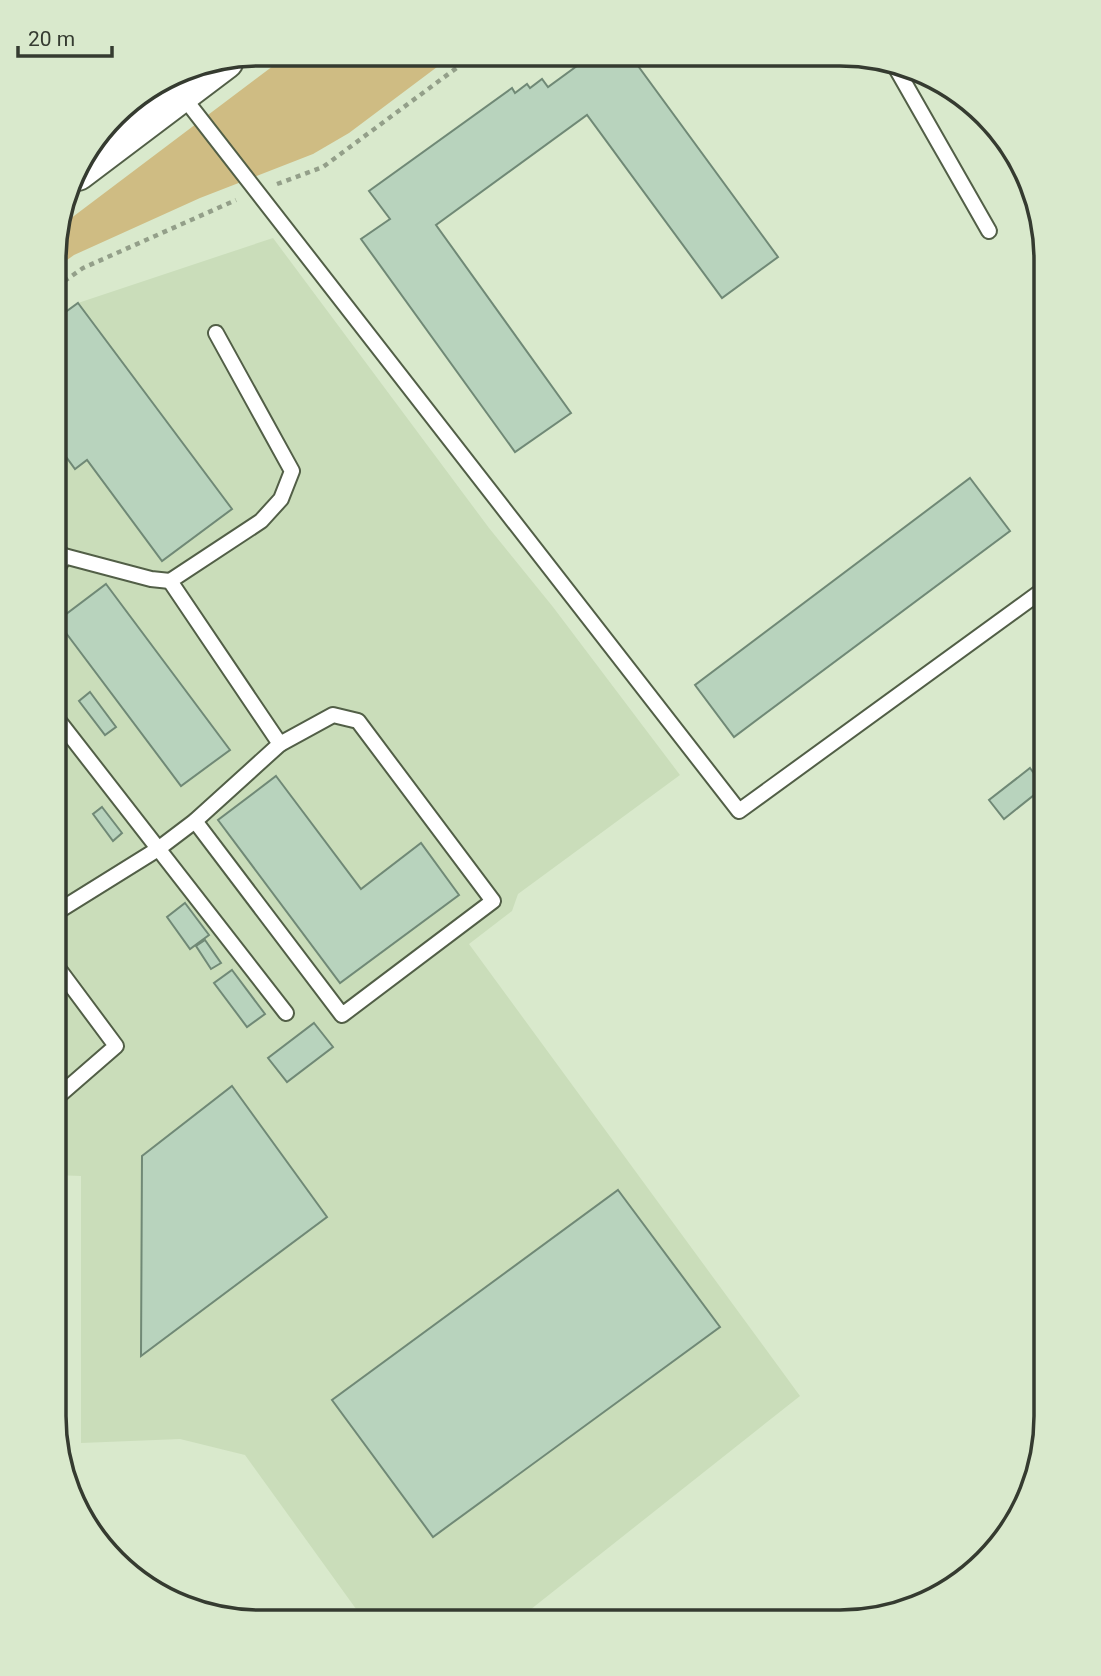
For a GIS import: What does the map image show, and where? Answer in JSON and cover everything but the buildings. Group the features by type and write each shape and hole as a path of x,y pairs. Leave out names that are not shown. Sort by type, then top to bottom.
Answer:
{"main road":[{"path":"97,156 205,75"}],"lane":[{"path":"901,76 989,231"},
{"path":"181,93 738,811 1034,596"},
{"path":"66,555 151,579 170,581 261,521 281,499 292,471 216,333"},
{"path":"170,581 280,744"},
{"path":"66,906 158,849 195,821 280,744 333,715 358,721 493,901 342,1015 195,821"},
{"path":"66,730 286,1013"},
{"path":"66,979 116,1046 66,1089"}],"shaded area":[{"path":"272,67 437,67 349,133 313,154 200,198 66,261 71,218"},
{"path":"273,238 489,528 553,607 680,775 518,894 512,911 469,944 800,1396 530,1610 357,1610 245,1455 180,1439 81,1443 81,1176 66,1175 66,312 78,303"}]}
